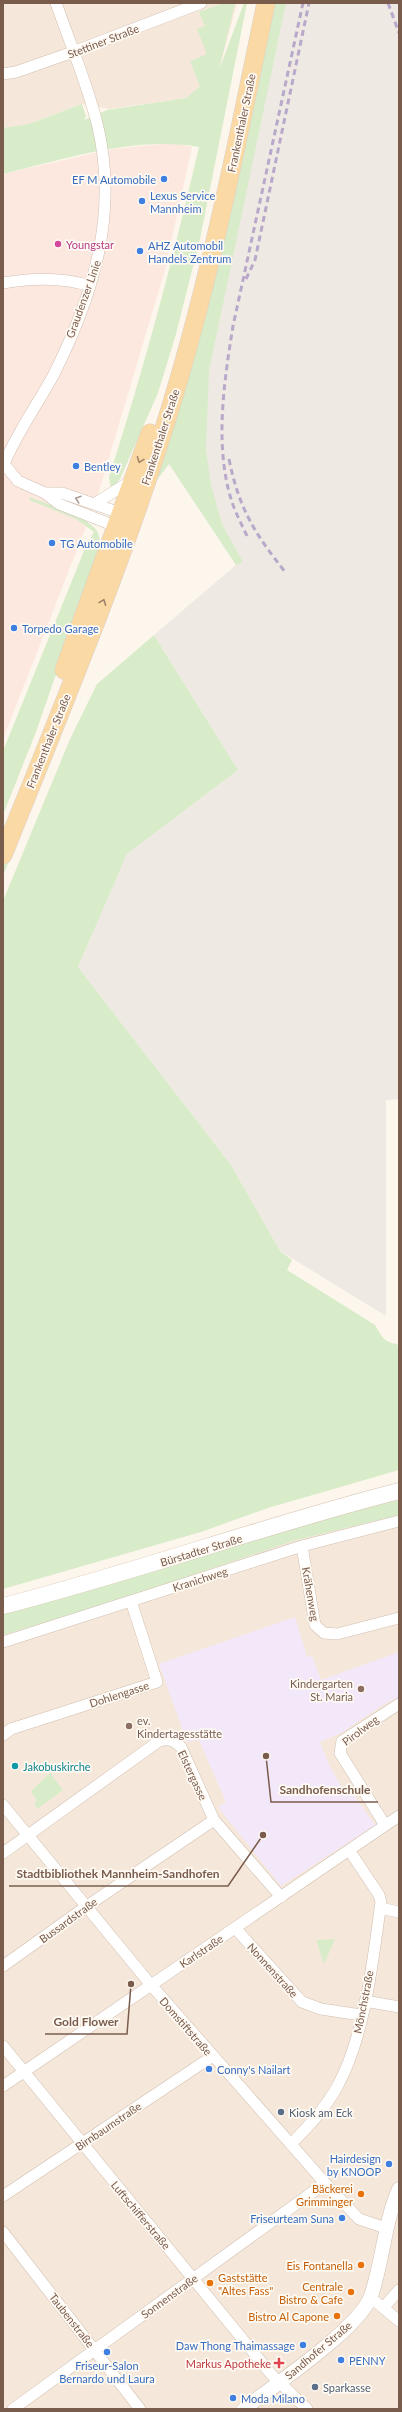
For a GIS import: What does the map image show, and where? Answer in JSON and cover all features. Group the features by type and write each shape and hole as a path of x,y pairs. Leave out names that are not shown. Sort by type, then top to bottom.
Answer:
{"main road":[{"name":"Frankenthaler Straße","path":"3,855 122,522 131,481 169,379 206,241 254,3"},
{"name":"Frankenthaler Straße","path":"3,827 178,381 216,242 266,3"},
{"name":"Bürstadter Straße","path":"3,1606 92,1583 342,1506 399,1491"}],"street":[{"name":"Graudenzer Linie","path":"56,3 92,105 104,162 107,196 105,220 100,253 79,318 54,373 4,464 18,481 45,493 59,504 122,522"},
{"name":"Stettiner Straße","path":"3,74 16,72 73,52 173,8 201,3"},
{"path":"3,283 22,280 69,279 90,286"},
{"path":"94,504 131,481"},
{"name":"Graudenzer Linie","path":"45,493 62,493 94,504 122,522"},
{"name":"Kranichweg","path":"3,1642 302,1546 399,1521"},
{"name":"Krähenweg","path":"302,1546 315,1625 324,1633 337,1634 399,1618"},
{"name":"Dohlengasse","path":"3,1735 11,1729 157,1682 131,1601"},
{"name":"Pirolweg","path":"385,1825 340,1753 339,1747 342,1741 399,1704"},
{"name":"Elstergasse","path":"3,1853 159,1741 167,1739 174,1740 181,1747 214,1820 281,1897"},
{"name":"Domstiftstraße","path":"3,1805 151,1985 326,2183 359,2219 386,2228"},
{"name":"Karlstraße","path":"3,2086 399,1816"},
{"name":"Bussardstraße","path":"3,1966 87,1906 214,1820"},
{"name":"Mönchstraße","path":"291,2144 324,2108 337,2087 355,2044 365,2001 380,1908 379,1895 349,1850"},
{"path":"380,1908 399,1912"},
{"name":"Nonnenstraße","path":"235,1928 302,2002 321,2008 361,2016"},
{"path":"365,2001 399,2007"},
{"name":"Luftschifferstraße","path":"3,2046 271,2374 280,2381 307,2409"},
{"name":"Birnbaumstraße","path":"3,2196 213,2056"},
{"name":"Sonnenstraße","path":"13,2409 326,2183"},
{"name":"Sandhofer Straße","path":"244,2409 349,2326 370,2298 386,2228 392,2206 399,2189"},
{"name":"Taubenstraße","path":"3,2232 140,2409"},
{"path":"384,2307 399,2290"},
{"path":"370,2298 384,2307 399,2321"}],"shaded area":[{"path":"3,3 237,3 219,70 186,98 110,109 82,104 29,124 3,128"},
{"path":"284,3 399,3 399,1099 386,1100 386,1316 280,1251 231,1165 78,967 127,854 238,770 154,635 236,565 170,462"},
{"path":"173,143 192,147 165,270 96,501 3,739 3,174 112,149"},
{"path":"399,1511 399,2409 3,2409 3,1619"},
{"path":"295,1617 307,1657 312,1656 321,1680 399,1652 399,1697 386,1703 341,1733 320,1742 331,1769 343,1789 351,1791 375,1825 281,1886 218,1807 226,1802 199,1740 187,1742 159,1664"}],"green space":[{"path":"224,3 235,3 219,70 200,86 190,61 207,54 197,29 205,26 199,12"},
{"path":"244,3 247,3 200,239 176,334 158,393 120,479 111,490 109,477 157,314 199,147 174,144 150,144 125,147 76,156 3,174 3,128 29,124 82,104 86,116 84,120 107,110 186,98 219,70"},
{"path":"272,3 286,3 209,371 206,449 211,485 222,524 243,562 236,565 169,464 154,484 111,606 3,876 3,866 112,593"},
{"path":"30,497 85,520 97,531 99,545 96,559 36,732 3,815 3,751 86,546 94,532 76,519 29,500"},
{"path":"154,635 238,770 127,854 78,967 231,1165 280,1251 292,1260 287,1270 375,1325 386,1340 397,1344 399,1349 399,1470 268,1508 201,1532 3,1589 3,901 70,739 97,684"},
{"path":"399,1500 399,1515 296,1540 118,1600 3,1635 3,1612 309,1522"},
{"path":"50,1773 63,1790 37,1809 34,1803 37,1801 31,1791"},
{"path":"335,1939 324,1964 316,1940"}],"railway":[{"path":"247,536 232,502 223,459 222,414 224,392 233,326 303,3"},
{"path":"246,279 255,260 309,3"},
{"path":"388,3 399,33"},
{"path":"229,459 243,507 265,546 286,573"}],"place":[{"name":"EF M Automobile","path":"164,179"},
{"name":"Lexus Service Mannheim","path":"142,201"},
{"name":"Youngstar","path":"58,244"},
{"name":"AHZ Automobil Handels Zentrum","path":"140,251"},
{"name":"Bentley","path":"76,466"},
{"name":"TG Automobile","path":"52,543"},
{"name":"Torpedo Garage","path":"14,628"},
{"name":"Kindergarten St. Maria","path":"361,1689"},
{"name":"ev. Kindertagesstätte","path":"129,1726"},
{"name":"Sandhofenschule","path":"266,1756"},
{"name":"Jakobuskirche","path":"15,1766"},
{"name":"Stadtbibliothek Mannheim-Sandhofen","path":"263,1835"},
{"name":"Gold Flower","path":"131,1984"},
{"name":"Conny's Nailart","path":"209,2069"},
{"name":"Kiosk am Eck","path":"281,2112"},
{"name":"Hairdesign by KNOOP","path":"389,2164"},
{"name":"Bäckerei Grimminger","path":"361,2194"},
{"name":"Friseurteam Suna","path":"342,2218"},
{"name":"Eis Fontanella","path":"361,2265"},
{"name":"Gaststätte \"Altes Fass\"","path":"210,2283"},
{"name":"Centrale Bistro & Cafe","path":"351,2292"},
{"name":"Bistro Al Capone","path":"337,2316"},
{"name":"Daw Thong Thaimassage","path":"303,2345"},
{"name":"Friseur-Salon Bernardo und Laura","path":"107,2352"},
{"name":"PENNY","path":"341,2360"},
{"name":"Markus Apotheke","path":"279,2363"},
{"name":"Sparkasse","path":"315,2387"},
{"name":"Moda Milano","path":"233,2398"}]}
